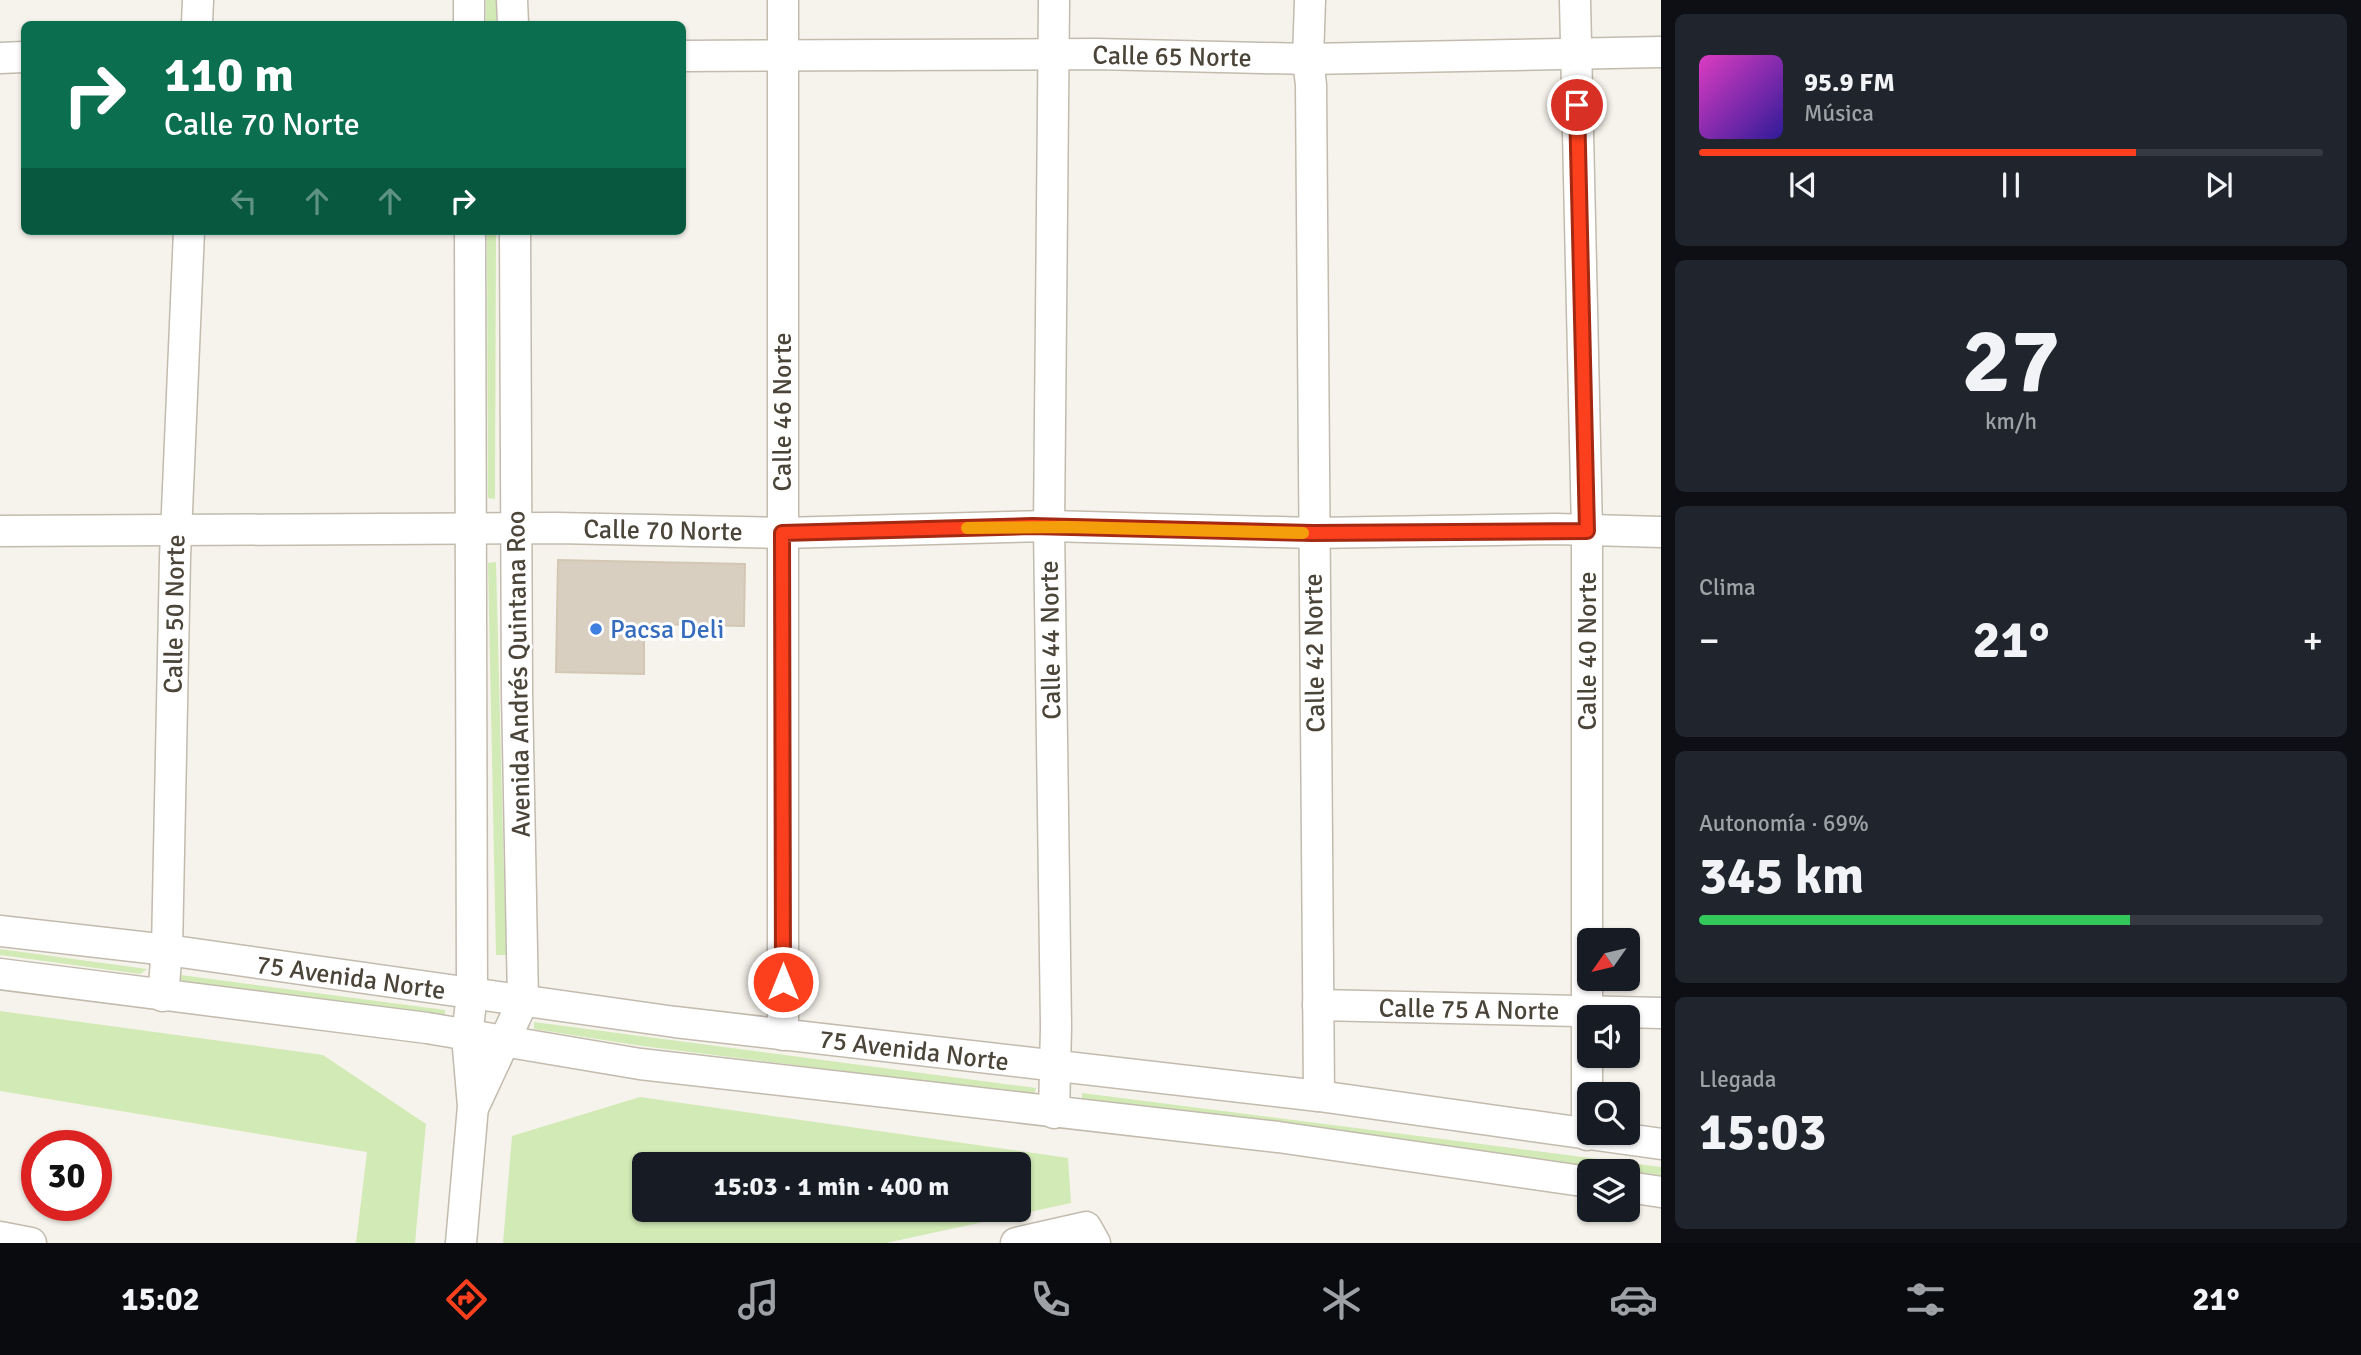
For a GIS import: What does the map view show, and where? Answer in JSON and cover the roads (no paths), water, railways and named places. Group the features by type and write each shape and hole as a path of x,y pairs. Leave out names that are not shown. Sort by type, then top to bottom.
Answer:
{"street":[{"path":"197,21 198,0"},
{"path":"469,0 469,21"},
{"path":"512,0 513,21"},
{"name":"Calle 46 Norte","path":"783,0 783,1035"},
{"name":"Calle 44 Norte","path":"1054,0 1049,526 1056,1067 1054,1113"},
{"name":"Calle 42 Norte","path":"1310,0 1308,59 1311,85 1319,1096"},
{"name":"Calle 40 Norte","path":"1575,0 1587,531 1586,1005"},
{"name":"Calle 65 Norte","path":"686,56 1055,54 1308,59 1661,52"},
{"path":"0,58 21,57"},
{"name":"Calle 50 Norte","path":"163,996 167,950 176,531 189,235"},
{"name":"Avenida Andrés Quintana Roo","path":"461,1243 473,1106 467,1036 472,994 470,235"},
{"name":"Avenida Andrés Quintana Roo","path":"473,1106 523,1002 517,692 515,235"},
{"name":"Calle 70 Norte","path":"0,531 472,529 782,533 1049,526 1313,533 1661,532"},
{"name":"75 Avenida Norte","path":"0,931 167,950 523,1002 783,1035 1319,1096 1577,1134"},
{"name":"75 Avenida Norte","path":"0,974 427,1028 640,1063 1278,1137 1577,1180"},
{"name":"Calle 75 A Norte","path":"1318,1005 1577,1011"},
{"name":"Calle 75 A Norte","path":"1640,1012 1661,1013"},
{"name":"75 Avenida Norte","path":"1640,1141 1661,1144"},
{"path":"1640,1189 1661,1192"},
{"path":"1016,1243 1086,1227 1095,1243"},
{"path":"0,1237 31,1243"}],"place":[{"name":"Pacsa Deli","path":"596,629"}]}
